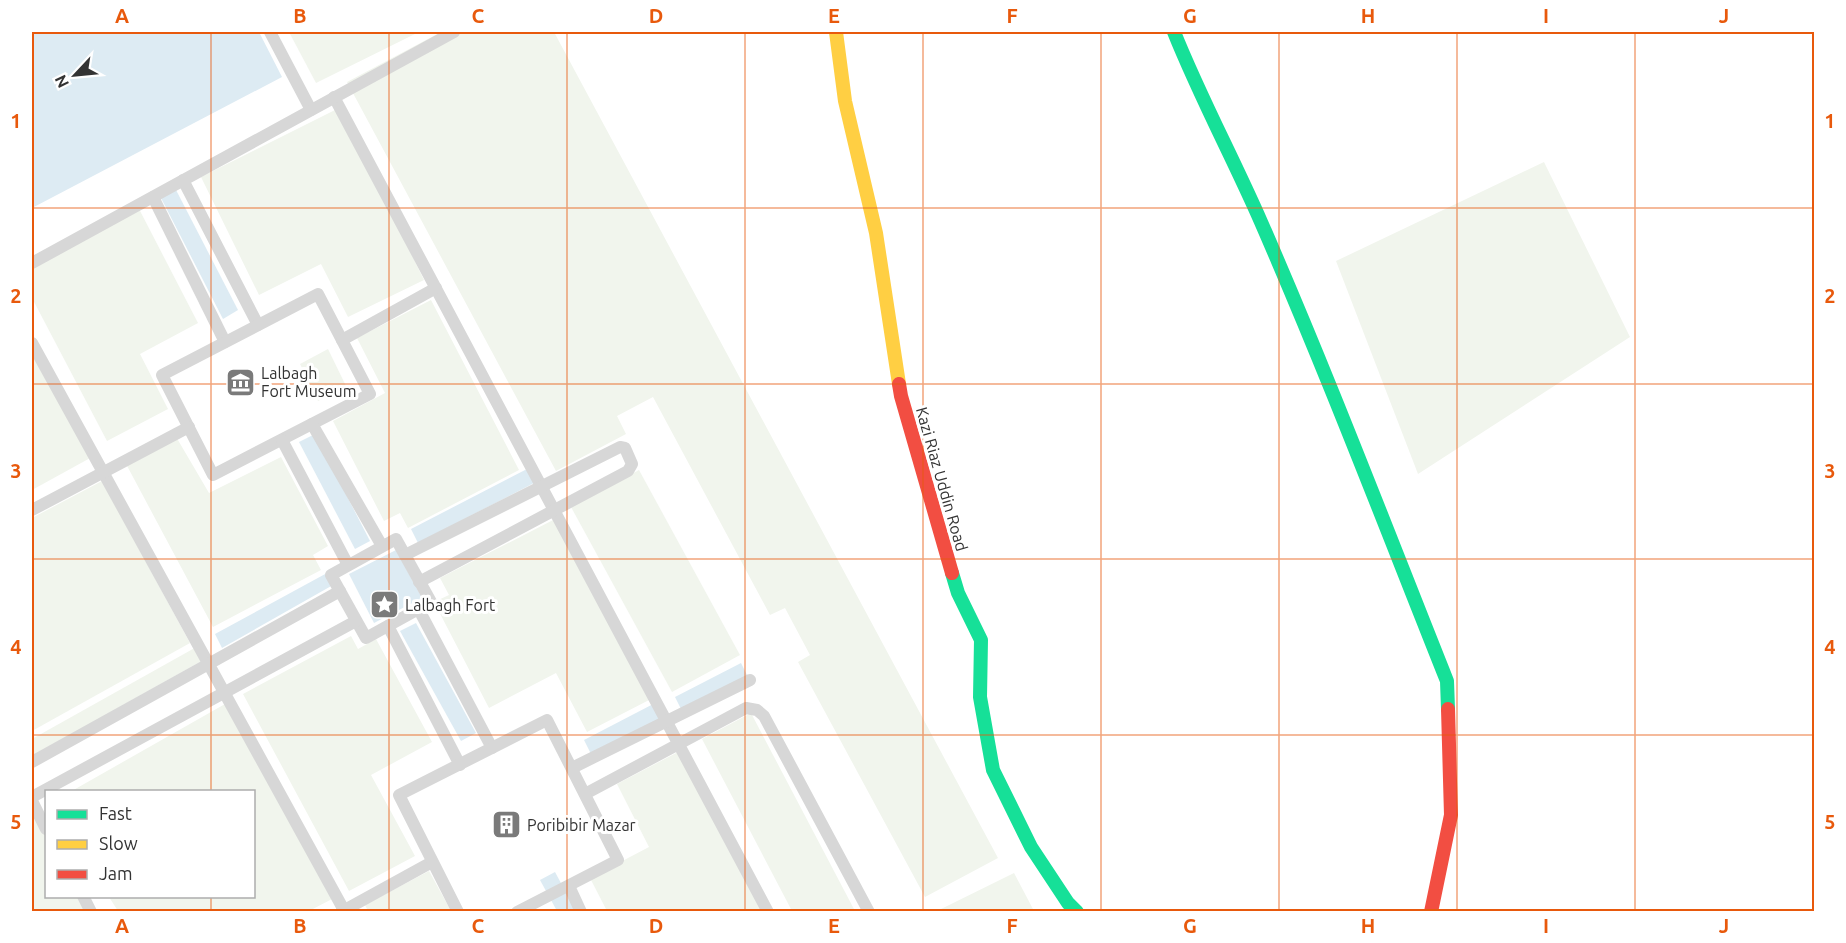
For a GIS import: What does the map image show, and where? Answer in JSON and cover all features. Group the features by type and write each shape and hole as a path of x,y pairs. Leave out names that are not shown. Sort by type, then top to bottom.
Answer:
{"street":[{"name":"Kazi Riaz Uddin Road","path":"836,32 845,101 876,233 901,396 958,593 981,640 981,697 993,770 1031,847 1068,903 1077,912"},
{"path":"1174,32 1261,222 1447,681 1451,815 1431,912"}],"lane":[{"path":"270,32 311,110"},
{"path":"32,263 454,32"},
{"path":"334,97 768,912"},
{"path":"183,180 258,325"},
{"path":"153,197 225,342"},
{"path":"342,340 436,288"},
{"path":"318,294 370,394 213,475 162,375 258,325 318,294"},
{"path":"32,343 343,911 432,862"},
{"path":"312,424 382,546"},
{"path":"32,510 189,427"},
{"path":"282,440 348,565"},
{"path":"405,555 620,447 625,448 632,464 628,471 419,582"},
{"path":"396,539 405,555 431,602 366,638 331,575 396,539"},
{"path":"32,762 340,591"},
{"path":"418,608 492,748"},
{"path":"48,790 356,621"},
{"path":"388,626 460,765"},
{"path":"572,768 750,680"},
{"path":"585,794 746,708 757,710 764,716 869,912"},
{"path":"458,912 399,795 547,720 618,860 568,886 541,906 517,912"},
{"path":"32,799 45,827"},
{"path":"568,886 581,912"},
{"path":"83,898 91,912"}],"shaded area":[{"path":"32,32 259,32 282,77 32,208"},
{"path":"289,32 419,32 316,83"},
{"path":"441,32 554,32 998,858 925,897 798,662 810,655 785,608 770,615 653,397 617,416 626,434 556,471 347,82"},
{"path":"339,108 424,280 348,317 321,264 259,295 201,177"},
{"path":"1544,162 1630,337 1418,474 1336,261"},
{"path":"175,188 238,310 223,319 160,196"},
{"path":"138,207 198,323 140,354 168,409 107,441 32,298 32,263"},
{"path":"431,300 519,470 408,528 400,513 384,521 333,421 385,393 357,338"},
{"path":"32,346 92,457 32,490"},
{"path":"328,349 346,386 318,401 300,364"},
{"path":"315,434 370,541 355,549 299,442"},
{"path":"175,435 209,493 281,457 328,546 313,555 321,570 213,627 125,462"},
{"path":"527,469 534,483 418,543 411,529"},
{"path":"639,470 740,655 672,692 571,507"},
{"path":"102,481 190,643 32,731 32,518"},
{"path":"557,518 651,699 587,732 556,673 489,708 434,602 449,595 440,578"},
{"path":"396,550 422,598 374,623 349,574"},
{"path":"327,573 333,585 222,648 215,634"},
{"path":"416,623 476,733 461,741 400,631"},
{"path":"351,636 358,649 376,639 432,742 371,775 415,856 349,891 243,694"},
{"path":"200,645 207,658 32,756 32,739"},
{"path":"741,663 748,677 682,711 675,697"},
{"path":"659,701 667,715 591,754 584,740"},
{"path":"225,704 334,898 309,911 118,911 110,898 255,898 255,790 74,790"},
{"path":"751,713 855,911 792,911 702,739"},
{"path":"678,752 762,911 607,911 590,878 649,847 617,784"},
{"path":"32,810 45,831 45,898 80,898 87,911 32,912"},
{"path":"429,871 451,911 368,911 365,905"},
{"path":"555,872 576,911 557,911 540,880"},
{"path":"1014,873 1034,911 937,911"}],"traffic: fast":[{"path":"1174,32 1261,222 1333,393 1447,681 1448,709"},
{"path":"952,573 958,593 981,640 980,697 993,770 1031,847 1068,903 1077,912"}],"traffic: slow":[{"path":"836,32 845,101 876,233 899,384"}],"traffic: jam":[{"path":"899,384 952,573"},
{"path":"1431,912 1451,815 1448,709"}],"place":[{"name":"Lalbagh Fort Museum","path":"240,382"},
{"name":"Lalbagh Fort","path":"384,605"},
{"name":"Poribibir Mazar","path":"506,825"}]}
